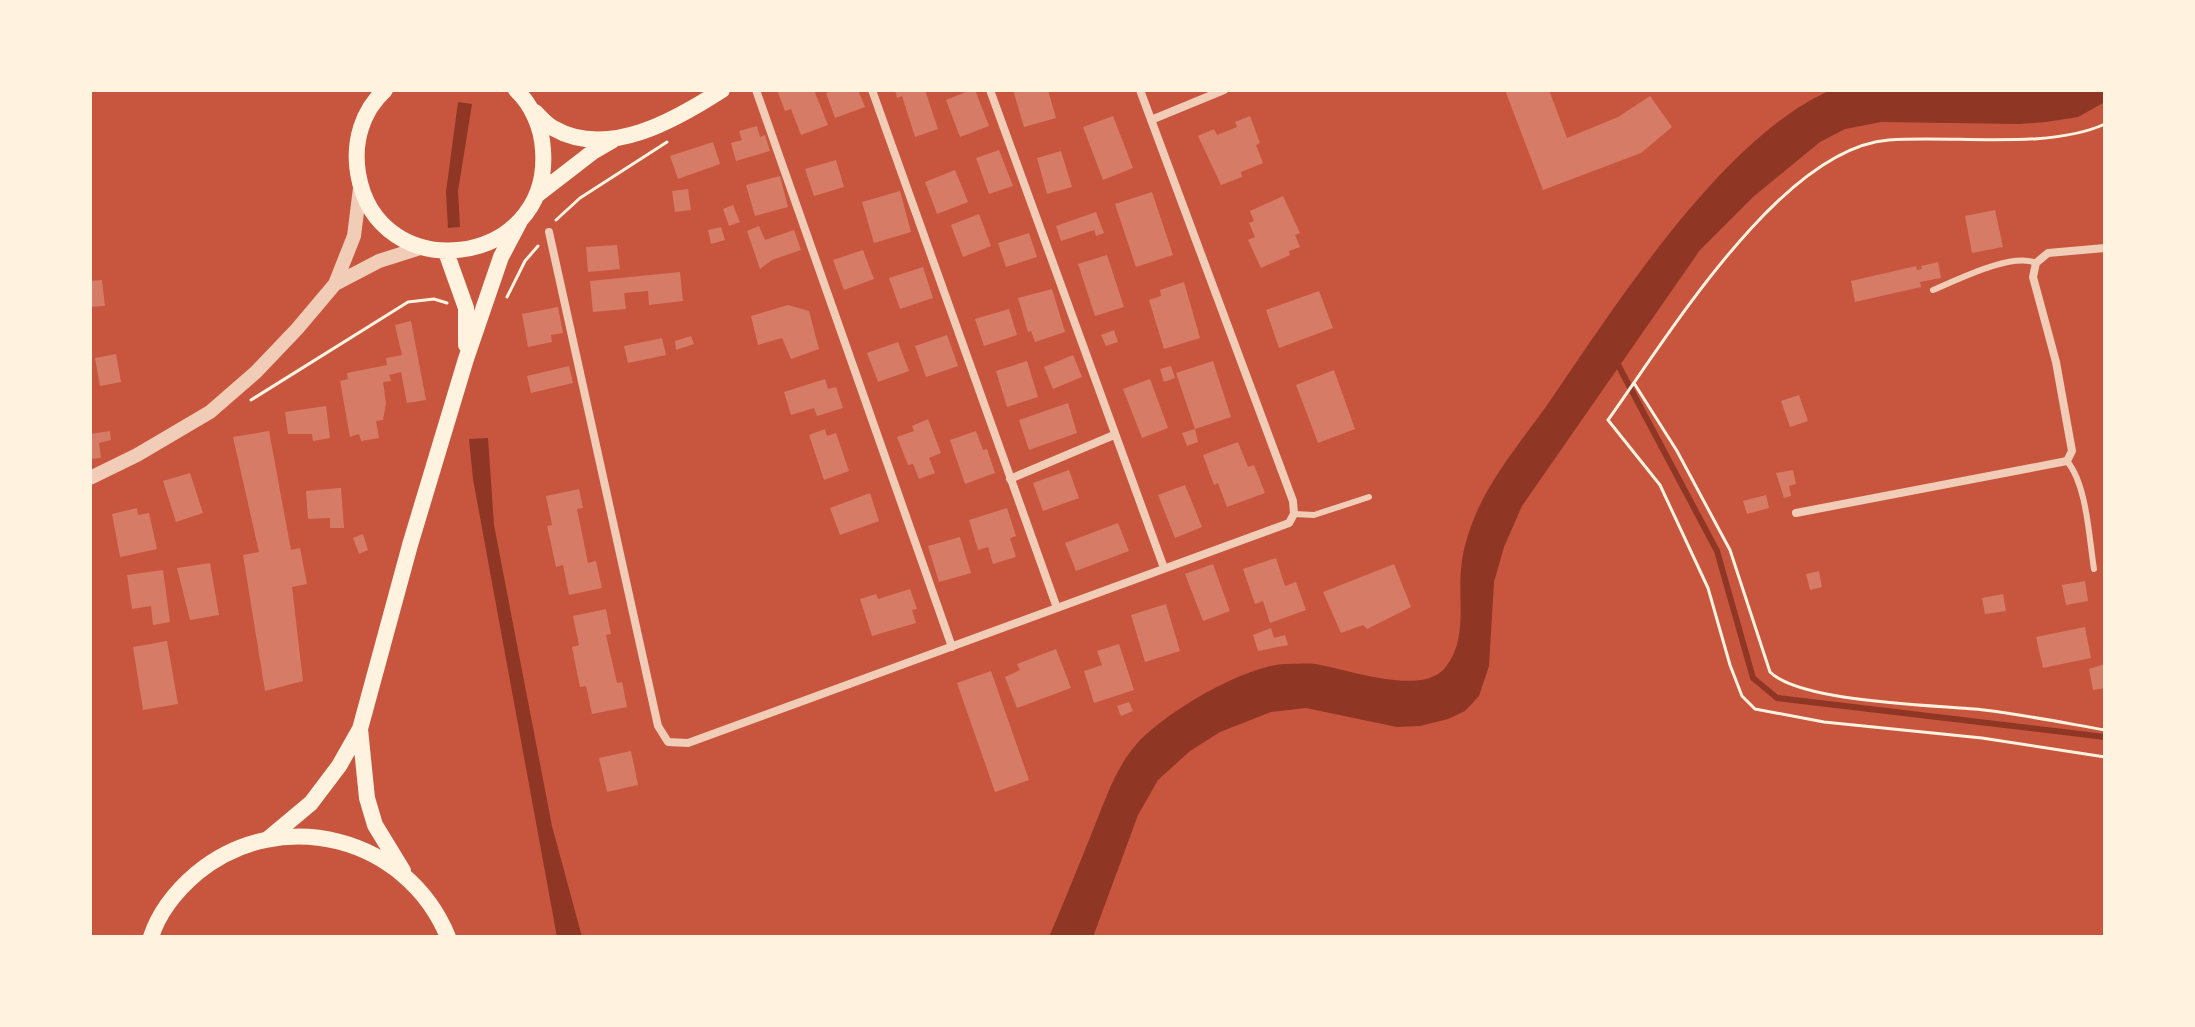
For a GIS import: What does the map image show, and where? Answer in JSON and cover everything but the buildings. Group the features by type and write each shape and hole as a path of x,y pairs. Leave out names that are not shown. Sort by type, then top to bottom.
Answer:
{"main road":[{"path":"385,90 375,100 360,127 355,157 360,188 374,214 395,234 420,248 446,252 472,249 496,240 520,221"},
{"path":"537,195 594,151 619,137 674,119 722,90"},
{"path":"519,91 531,108 553,128 600,139 619,137"},
{"path":"268,839 311,803 339,766 360,729 410,545 466,359 501,257 537,195 545,165 542,136 531,108"},
{"path":"446,252 466,308 466,359"},
{"path":"360,729 367,798 375,825 406,876 441,921 448,937"},
{"path":"151,937 169,902 186,882 209,863 238,848 268,839 302,836 334,839 376,855 406,876"}],"street":[{"path":"756,90 952,647"},
{"path":"872,90 1057,608"},
{"path":"990,90 1164,568"},
{"path":"549,232 658,726 668,742 688,743 1289,523 1294,514 1286,480 1140,90"},
{"path":"1151,120 1224,90"},
{"path":"90,478 137,455 210,412 256,372 306,319 335,284 354,236 360,188"},
{"path":"335,284 379,261 420,248"},
{"path":"1796,513 2067,461 2072,451 2056,362 2033,277 2036,263 2048,253 2105,248"},
{"path":"1010,479 1114,435"}],"lane":[{"path":"1933,290 1991,267 2030,260 2036,263"},
{"path":"2067,461 2075,470 2080,487 2094,569"},
{"path":"1294,514 1314,515 1369,497"}],"path":[{"path":"2105,124 2087,132 2045,138 1885,140 1858,146 1816,168 1761,216 1709,278 1608,420 1660,485 1708,588 1742,696 1755,709 1824,722 1982,738 2105,757"},
{"path":"501,301 506,301 525,261 557,219 580,198 670,140"},
{"path":"250,401 408,302 434,299 450,304"},
{"path":"1634,383 1677,451 1730,550 1770,672 1776,678 1802,689 1986,711 2105,730"}],"shaded area":[{"path":"1831,90 2105,90 2105,102 2078,117 2046,122 1881,122 1845,129 1820,142 1753,197 1700,250 1522,506 1504,547 1494,582 1489,666 1479,696 1465,711 1420,726 1397,727 1306,708 1271,712 1220,732 1190,751 1158,780 1138,815 1093,937 1049,937 1122,764 1147,733 1183,707 1247,674 1284,664 1315,664 1401,681 1433,677 1444,669 1459,634 1462,558 1467,539 1480,505 1498,473 1641,271 1713,183 1751,144 1791,113"},
{"path":"458,102 472,104 458,191 460,227 448,228 446,192"},
{"path":"488,438 494,525 552,826 582,937 557,937 473,479 469,439"}],"waterway":[{"path":"1616,361 1717,551 1753,678 1777,698 2105,737"}]}
